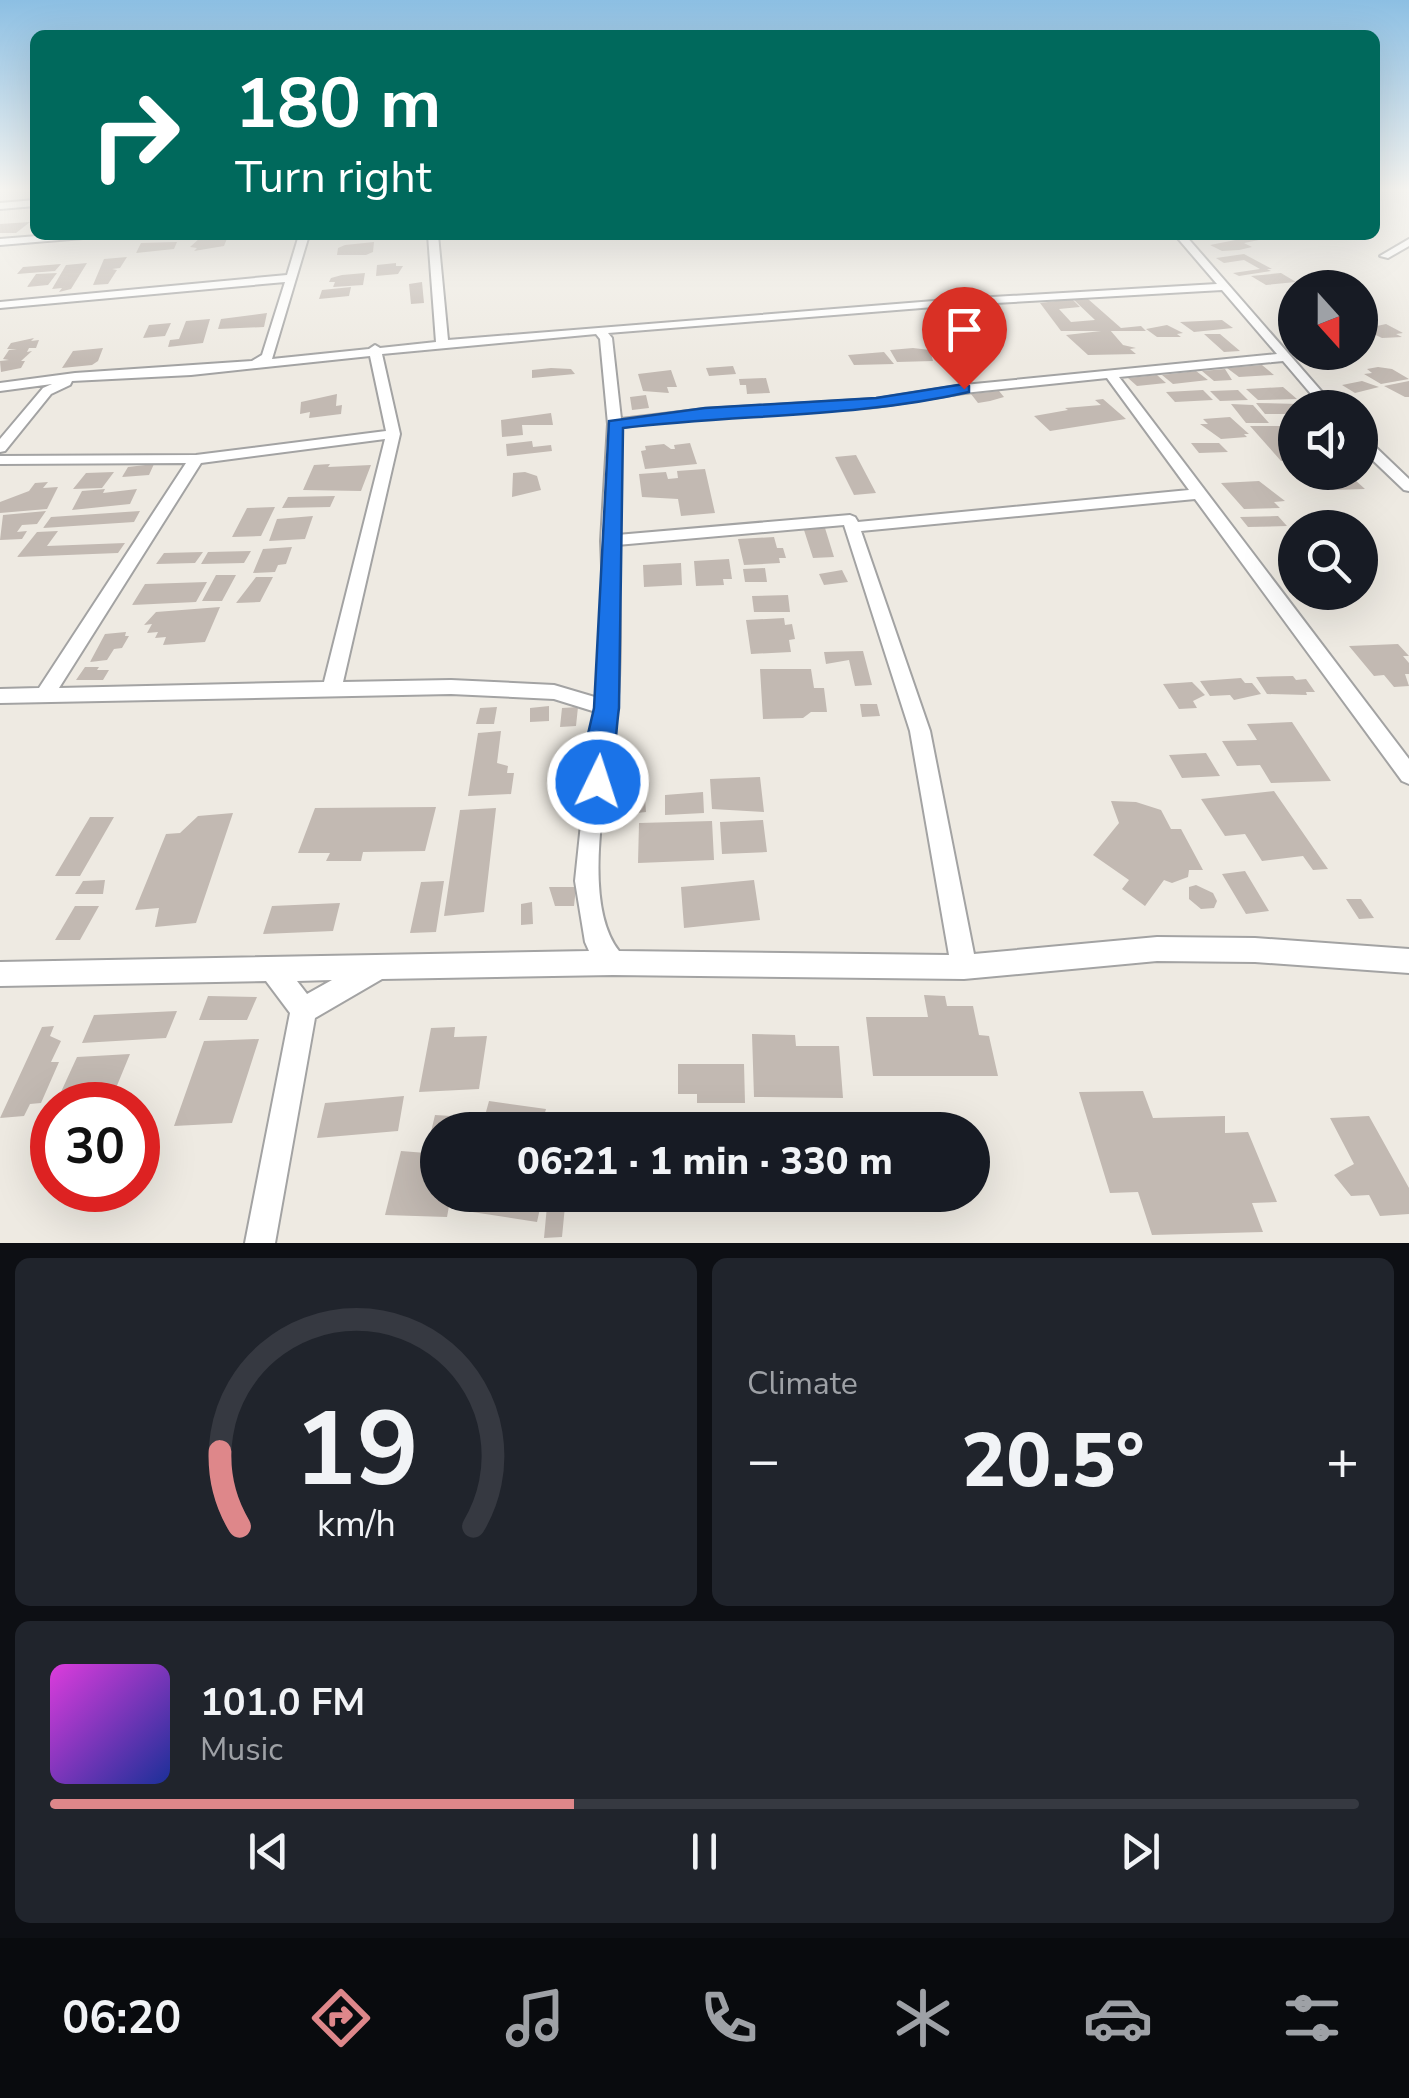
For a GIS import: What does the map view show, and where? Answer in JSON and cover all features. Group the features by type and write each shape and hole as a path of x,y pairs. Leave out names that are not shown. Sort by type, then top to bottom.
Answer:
{"street":[{"path":"268,360 300,248"},
{"path":"433,248 442,343"},
{"path":"1191,248 1278,350"},
{"path":"1385,256 1399,248"},
{"path":"0,305 292,278"},
{"path":"0,387 43,387 75,377 191,372 268,360 442,343 960,302 1222,287"},
{"path":"600,332 606,338 615,424 608,540 611,590 606,708 598,748 594,831 586,880 597,942 613,963"},
{"path":"331,691 393,434 376,350"},
{"path":"615,424 705,413 876,403 964,389 1278,358"},
{"path":"1296,370 1314,390"},
{"path":"1111,375 1409,775"},
{"path":"0,448 43,387"},
{"path":"0,460 196,459 393,434"},
{"path":"1378,457 1409,487"},
{"path":"45,694 196,459"},
{"path":"852,527 1198,494"},
{"path":"608,540 850,520 920,730 964,967"},
{"path":"0,696 451,687 554,692 606,708"},
{"path":"0,974 613,963 964,967 1158,950 1255,950 1409,961"},
{"path":"304,1010 379,967"},
{"path":"260,1243 304,1010 272,969"}],"building":[{"path":"138,248 174,248 174,249 136,253"},
{"path":"338,248 373,248 366,255 337,255"},
{"path":"1244,254 1271,271 1239,276 1233,273 1260,269 1244,260 1224,263 1216,258"},
{"path":"127,257 120,268 112,269 117,270 108,284 93,285 104,259"},
{"path":"87,263 71,289 52,289 66,265"},
{"path":"61,264 55,271 17,274 23,267"},
{"path":"377,265 403,266 398,274 376,276"},
{"path":"57,273 48,285 27,287 36,274"},
{"path":"365,273 363,285 333,287 335,282 329,282 342,275"},
{"path":"1278,273 1278,284 1266,285 1251,276"},
{"path":"422,282 424,303 411,304 409,284"},
{"path":"351,287 349,296 319,299 322,290"},
{"path":"1072,299 1080,307 1059,309 1071,322 1095,320 1074,300 1088,299 1121,328 1141,326 1146,331 1061,331 1040,303"},
{"path":"267,313 264,327 218,329 221,319"},
{"path":"210,319 203,343 168,347 170,340 179,339 186,321"},
{"path":"1222,320 1233,328 1194,332 1180,322"},
{"path":"171,323 165,336 143,338 149,325"},
{"path":"1386,324 1403,333 1396,334 1402,337 1382,338 1378,336 1378,326"},
{"path":"1167,325 1183,333 1177,334 1181,337 1157,337 1146,329"},
{"path":"1110,330 1123,345 1136,348 1130,349 1136,354 1088,355 1066,335"},
{"path":"1204,334 1220,334 1240,351 1224,352"},
{"path":"34,338 31,341 39,340 36,348 29,348 27,352 32,351 21,361 25,361 21,368 1,372 0,361 9,360 3,359 9,350 17,349 7,349 11,343"},
{"path":"103,348 92,365 62,368 73,351"},
{"path":"890,350 930,350 933,361 897,362"},
{"path":"884,352 894,364 854,365 848,355"},
{"path":"952,352 966,372 955,373 935,355"},
{"path":"1262,365 1274,375 1239,377 1227,368"},
{"path":"733,366 736,374 709,376 706,368"},
{"path":"571,369 575,374 532,378 532,370"},
{"path":"1225,369 1232,380 1214,381 1202,371"},
{"path":"1392,369 1409,379 1381,384 1364,374 1372,373 1368,370"},
{"path":"671,370 677,387 667,387 669,393 643,391 638,374"},
{"path":"1196,371 1208,380 1173,384 1162,375"},
{"path":"1157,375 1166,383 1137,386 1128,378"},
{"path":"766,378 770,393 747,394 746,385 740,385 739,379"},
{"path":"1362,381 1379,387 1350,390 1342,385"},
{"path":"1409,381 1409,397 1384,386"},
{"path":"1246,389 1286,390 1278,390 1278,399 1258,400"},
{"path":"1203,390 1213,400 1175,402 1166,392"},
{"path":"1238,390 1248,400 1220,401 1210,391"},
{"path":"999,391 1004,397 978,403 971,394"},
{"path":"337,394 336,406 342,405 341,414 309,418 310,412 300,414 301,402"},
{"path":"646,395 649,408 632,410 630,397"},
{"path":"1103,399 1126,419 1050,431 1034,416 1101,405 1095,400"},
{"path":"1256,403 1278,404 1278,414 1265,414"},
{"path":"1231,404 1253,405 1269,423 1246,423"},
{"path":"551,413 553,425 522,425 523,435 502,437 501,420"},
{"path":"1230,417 1249,434 1244,434 1247,437 1221,439 1200,424 1208,424 1203,419"},
{"path":"1250,426 1278,426 1278,458"},
{"path":"532,441 533,447 551,445 552,451 507,456 506,444"},
{"path":"690,443 697,464 645,469 641,451 646,450 645,446 664,444 675,449 674,445"},
{"path":"1191,443 1219,443 1228,452 1199,453"},
{"path":"856,455 876,493 854,495 835,457"},
{"path":"154,464 149,475 122,477 128,467"},
{"path":"330,464 328,467 371,465 361,491 303,490 314,465"},
{"path":"705,469 715,513 681,516 678,499 642,497 639,474 666,472 668,479 678,478 677,471"},
{"path":"114,472 102,488 73,489 86,473"},
{"path":"513,473 537,476 541,490 512,497"},
{"path":"1259,481 1285,501 1274,502 1280,508 1244,509 1221,483"},
{"path":"48,482 43,488 58,487 47,509 0,513 0,502 29,491 35,483"},
{"path":"105,489 103,493 137,489 130,504 72,510 82,491"},
{"path":"335,496 330,507 282,508 288,497"},
{"path":"275,507 261,536 232,537 247,508"},
{"path":"46,511 37,524 22,525 17,532 27,531 22,539 0,540 3,515"},
{"path":"140,511 134,522 43,528 51,517"},
{"path":"313,516 305,539 269,541 277,519"},
{"path":"1278,516 1278,526 1248,527 1240,517"},
{"path":"825,528 834,557 813,558 804,530"},
{"path":"58,531 47,546 125,543 118,553 17,557 37,532"},
{"path":"774,537 786,558 779,558 780,563 744,565 738,539"},
{"path":"292,547 286,564 278,565 275,572 253,573 263,549"},
{"path":"251,551 244,563 201,564 208,552"},
{"path":"203,552 195,563 156,564 164,553"},
{"path":"729,559 732,579 723,579 724,585 696,586 694,561"},
{"path":"681,563 682,585 644,587 643,565"},
{"path":"765,568 767,582 745,582 743,569"},
{"path":"842,570 848,582 824,585 819,574"},
{"path":"216,575 236,575 222,601 202,601"},
{"path":"256,577 273,577 260,602 236,603"},
{"path":"207,582 196,602 132,605 145,584"},
{"path":"788,595 790,612 754,612 752,596"},
{"path":"220,607 205,642 163,645 166,637 155,638 158,632 147,633 152,624 144,625 156,612"},
{"path":"784,618 785,625 792,624 795,639 789,640 791,652 751,654 746,620"},
{"path":"126,632 125,636 129,636 122,648 114,649 107,660 90,662 105,634"},
{"path":"1398,644 1409,656 1403,656 1409,663 1409,674 1405,674 1409,686 1394,687 1384,675 1374,676 1349,646"},
{"path":"863,651 872,685 855,686 849,660 826,664 824,652"},
{"path":"85,667 109,670 103,680 76,680"},
{"path":"760,669 811,669 814,688 824,688 827,712 811,712 803,718 763,719"},
{"path":"1293,676 1296,680 1306,679 1315,692 1267,694 1256,677"},
{"path":"1241,678 1261,694 1234,700 1230,695 1210,696 1200,681"},
{"path":"1192,682 1205,695 1193,701 1197,708 1179,709 1163,684"},
{"path":"860,704 877,704 880,716 862,717"},
{"path":"549,706 549,721 530,722 530,708"},
{"path":"497,707 494,724 476,724 480,708"},
{"path":"578,707 576,726 560,727 562,708"},
{"path":"1292,722 1331,781 1271,783 1260,765 1237,766 1222,741 1257,740 1247,724"},
{"path":"501,731 497,763 508,766 507,773 514,773 511,794 468,796 478,733"},
{"path":"1206,753 1220,776 1182,778 1169,755"},
{"path":"760,777 764,812 712,809 710,779"},
{"path":"1274,791 1328,869 1313,870 1303,856 1262,861 1245,834 1225,836 1201,799"},
{"path":"703,792 704,813 665,815 665,795"},
{"path":"645,799 646,812 627,814 626,801"},
{"path":"1111,801 1136,802 1161,810 1171,829 1181,829 1203,870 1189,870 1188,877 1172,883 1164,880 1145,906 1122,889 1129,880 1093,855 1119,823"},
{"path":"436,807 425,851 363,852 361,861 326,861 330,853 298,853 315,808"},
{"path":"496,808 484,912 444,916 460,810"},
{"path":"233,813 196,923 155,927 159,908 135,910 166,834 180,833 198,816"},
{"path":"90,817 114,817 80,876 55,876"},
{"path":"763,820 767,852 722,854 720,822"},
{"path":"712,821 714,860 638,863 639,823"},
{"path":"1245,871 1269,911 1246,914 1222,874"},
{"path":"105,880 103,894 75,894 83,881"},
{"path":"754,880 760,920 684,928 681,887"},
{"path":"444,881 436,932 410,933 421,882"},
{"path":"1196,885 1213,893 1217,901 1214,908 1201,909 1189,899 1189,887"},
{"path":"549,887 576,887 574,906 555,906"},
{"path":"1346,899 1361,899 1374,918 1359,919"},
{"path":"532,902 533,924 521,925 521,904"},
{"path":"340,903 333,931 263,934 272,906"},
{"path":"75,906 99,906 80,940 55,940"},
{"path":"924,995 945,996 947,1006 973,1006 979,1035 989,1036 998,1076 873,1076 866,1017 928,1017"},
{"path":"208,996 257,997 247,1020 199,1020"},
{"path":"177,1011 166,1038 82,1043 94,1015"},
{"path":"54,1026 50,1036 61,1041 51,1062 59,1062 50,1082 30,1082 30,1104 24,1116 0,1118 42,1027"},
{"path":"455,1027 454,1037 487,1036 479,1089 419,1092 431,1028"},
{"path":"752,1034 795,1035 796,1046 839,1046 843,1098 754,1097"},
{"path":"259,1039 232,1123 174,1126 204,1041"},
{"path":"130,1054 118,1082 66,1082 77,1057"},
{"path":"678,1064 744,1064 745,1103 697,1103 697,1094 678,1094"},
{"path":"1143,1091 1153,1118 1225,1116 1225,1133 1248,1132 1277,1202 1252,1203 1263,1232 1152,1235 1138,1192 1110,1193 1079,1092"},
{"path":"404,1096 398,1131 317,1138 325,1103"},
{"path":"489,1101 546,1109 545,1112 486,1112"},
{"path":"1369,1116 1409,1188 1409,1214 1380,1216 1369,1195 1351,1196 1334,1175 1354,1164 1330,1118"},
{"path":"401,1151 420,1153 420,1212 448,1212 447,1217 385,1215"},
{"path":"472,1212 539,1212 537,1222"},
{"path":"546,1212 564,1212 562,1237 544,1238"}],"route":[{"path":"598,782 598,748 606,708 611,590 608,540 615,424 705,413 876,403 964,389"}]}
